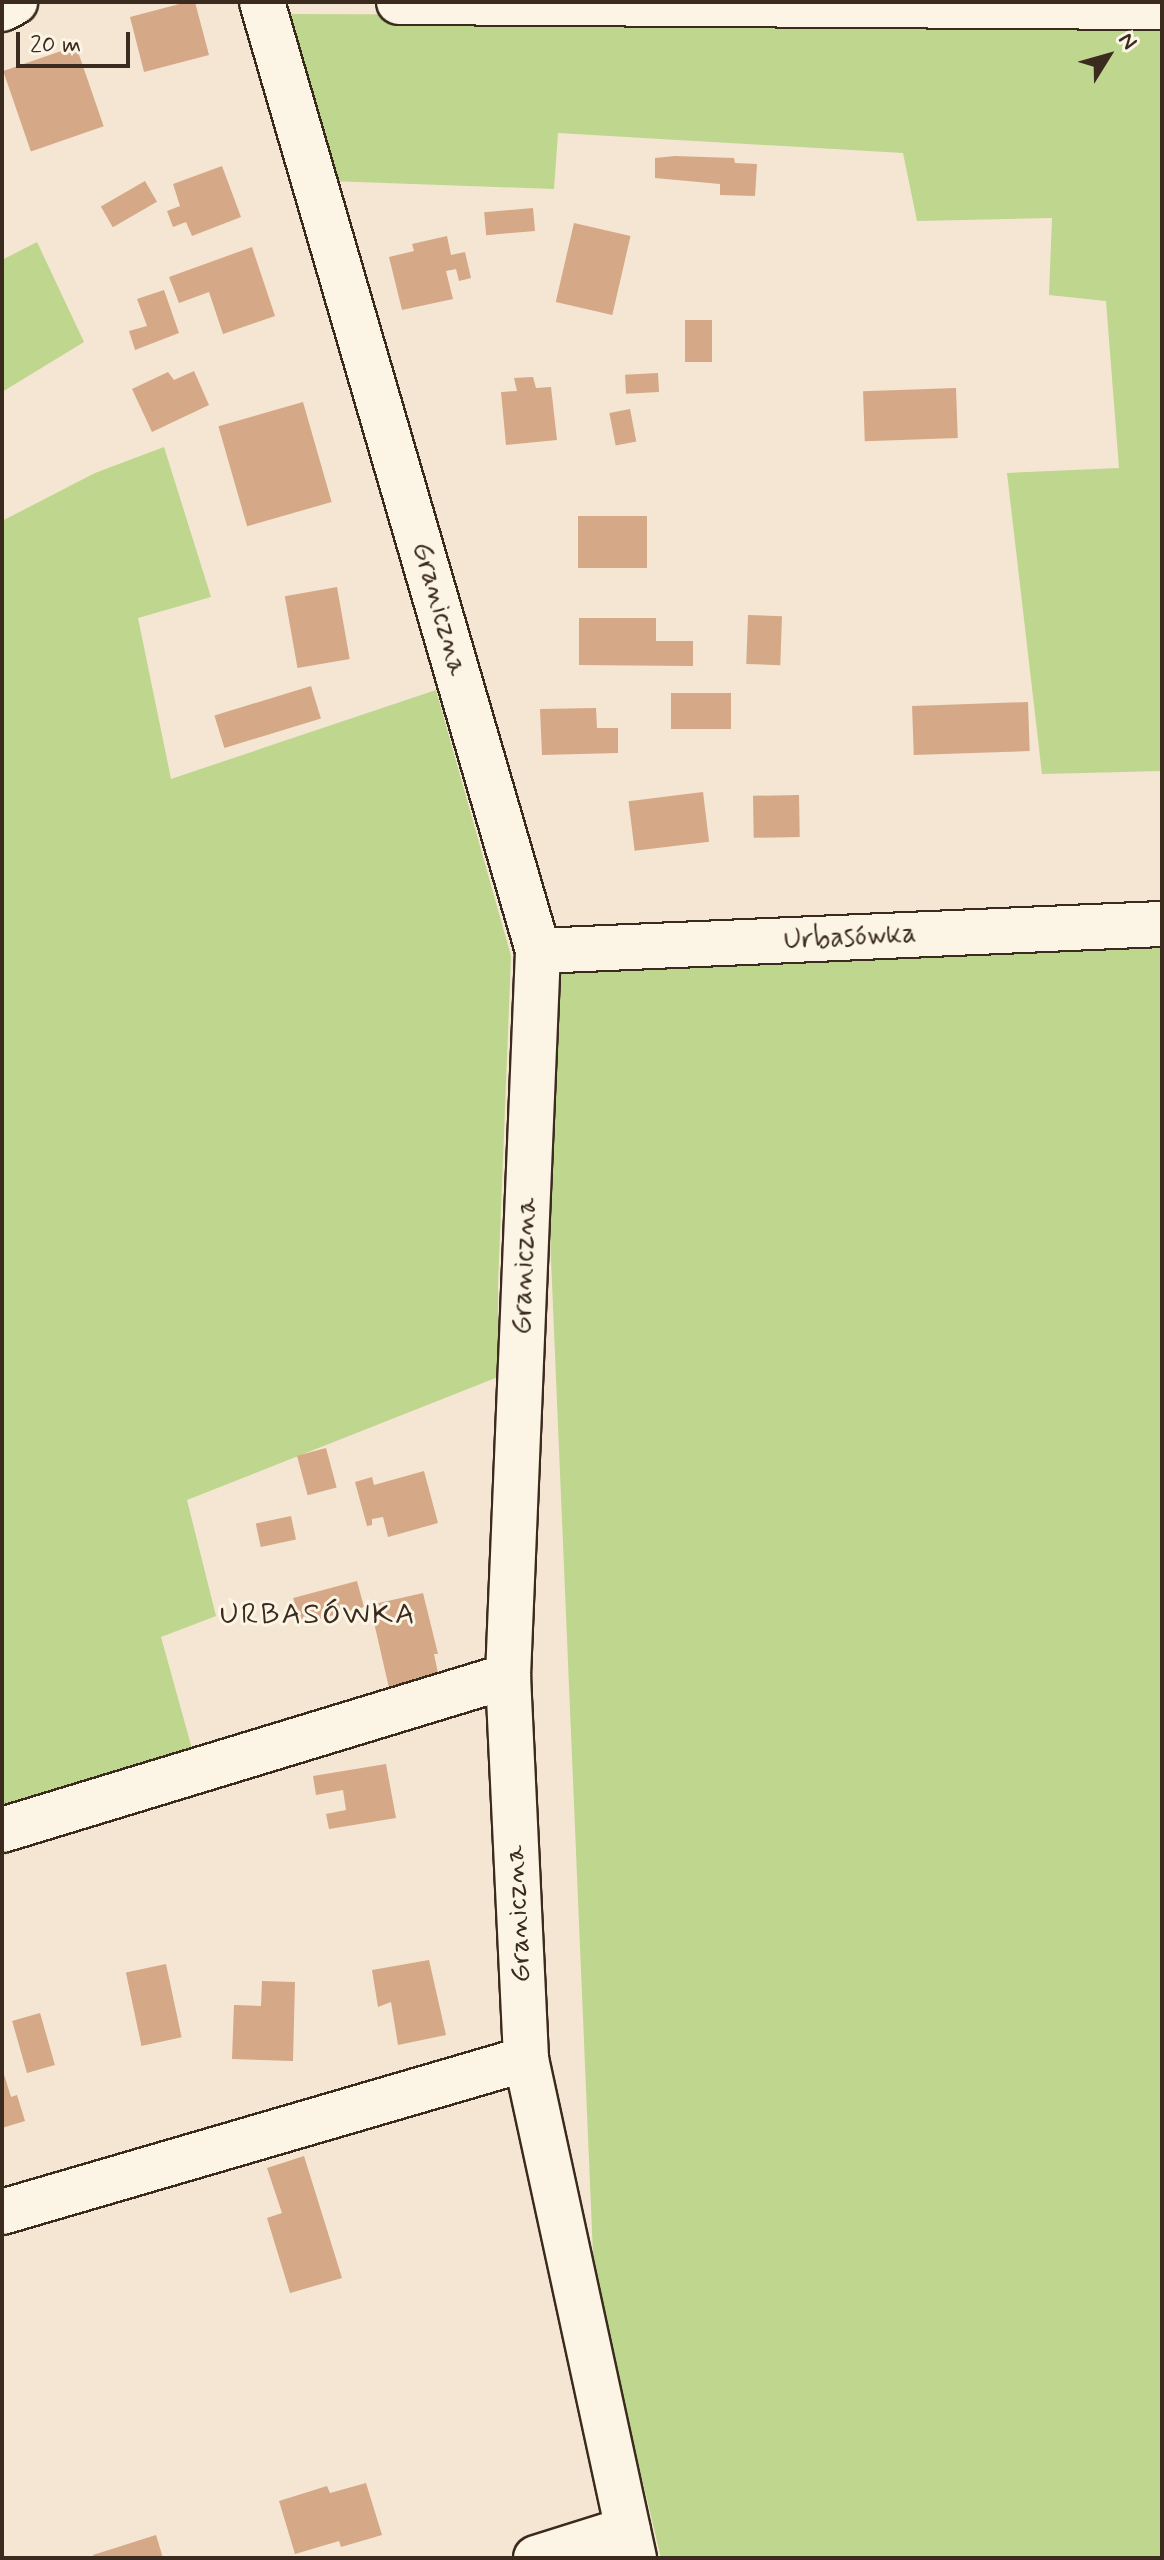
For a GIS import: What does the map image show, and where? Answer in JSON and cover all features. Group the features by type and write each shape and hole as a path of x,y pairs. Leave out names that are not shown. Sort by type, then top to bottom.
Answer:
{"street":[{"path":"2,9 15,2"},
{"name":"Graniczna","path":"262,2 538,951 508,1676 526,2059 631,2543"},
{"path":"399,2 1162,7"},
{"name":"Urbasówka","path":"538,951 1162,924"},
{"path":"2,1830 508,1676"},
{"path":"2,2212 526,2059"},
{"path":"536,2558 631,2543"}],"green space":[{"path":"280,14 1162,17 1162,771 1042,774 1007,473 1119,468 1106,301 1049,295 1052,218 917,221 903,153 558,133 554,189 330,181"},
{"path":"37,242 84,342 2,392 2,260"},
{"path":"164,447 211,597 138,618 171,779 436,690 511,956 498,1285 498,1377 187,1500 216,1616 161,1637 194,1756 2,1810 2,521 95,473"},
{"path":"1162,933 1162,2558 661,2558 594,2278 538,951"}],"building":[{"path":"195,2 209,55 144,72 130,17"},
{"path":"76,46 104,126 31,151 3,71"},
{"path":"655,158 734,158 735,163 757,164 755,196 720,195 720,184 655,178"},
{"path":"222,166 241,217 192,236 186,222 173,227 167,211 180,206 173,184"},
{"path":"145,181 157,202 113,227 101,207"},
{"path":"533,208 535,231 486,235 484,212"},
{"path":"574,223 631,236 612,315 556,302"},
{"path":"447,236 451,255 465,252 471,278 459,281 456,269 446,271 453,299 402,310 389,257 414,251 412,244"},
{"path":"252,247 275,316 223,334 209,292 179,303 169,277"},
{"path":"164,290 179,333 135,350 129,331 147,326 137,299"},
{"path":"685,320 712,320 712,362 685,362"},
{"path":"194,371 209,405 152,432 132,389 168,372 174,380"},
{"path":"658,373 659,392 626,394 625,375"},
{"path":"533,377 536,388 551,387 557,440 506,445 501,392 517,391 514,378"},
{"path":"956,388 958,438 865,441 863,391"},
{"path":"303,402 332,502 247,526 218,426"},
{"path":"630,409 636,441 616,445 609,413"},
{"path":"578,516 647,516 647,568 578,568"},
{"path":"337,587 350,659 297,668 285,596"},
{"path":"748,615 782,616 780,665 746,664"},
{"path":"579,618 656,618 656,641 693,641 693,666 579,665"},
{"path":"311,686 321,719 224,748 214,716"},
{"path":"671,693 731,693 731,729 671,729"},
{"path":"1028,702 1030,751 914,755 912,706"},
{"path":"596,708 597,728 618,728 618,753 542,755 540,709"},
{"path":"703,792 709,842 635,851 629,801"},
{"path":"799,795 800,837 754,838 753,796"},
{"path":"326,1448 337,1488 308,1495 297,1456"},
{"path":"424,1471 438,1523 388,1537 383,1517 372,1519 372,1525 367,1526 355,1482 372,1477 374,1485"},
{"path":"291,1516 296,1539 261,1547 256,1523"},
{"path":"357,1581 364,1607 300,1624 293,1598"},
{"path":"423,1593 438,1654 434,1654 439,1678 389,1688 370,1605"},
{"path":"386,1764 396,1818 329,1829 326,1814 346,1810 343,1790 316,1795 313,1776"},
{"path":"429,1960 446,2035 398,2045 391,2002 378,2007 372,1970"},
{"path":"166,1964 182,2037 141,2046 126,1973"},
{"path":"262,1981 295,1982 293,2061 232,2059 234,2005 261,2006"},
{"path":"40,2013 55,2065 27,2073 12,2021"},
{"path":"2,2068 11,2097 17,2095 25,2121 2,2128"},
{"path":"304,2156 342,2278 290,2293 267,2218 282,2213 267,2168"},
{"path":"366,2483 382,2535 341,2547 339,2541 295,2554 279,2501 327,2486 330,2493"},
{"path":"156,2535 163,2558 94,2558 93,2555"}],"district":[{"name":"URBASÓWKA","path":"318,1615"}]}
